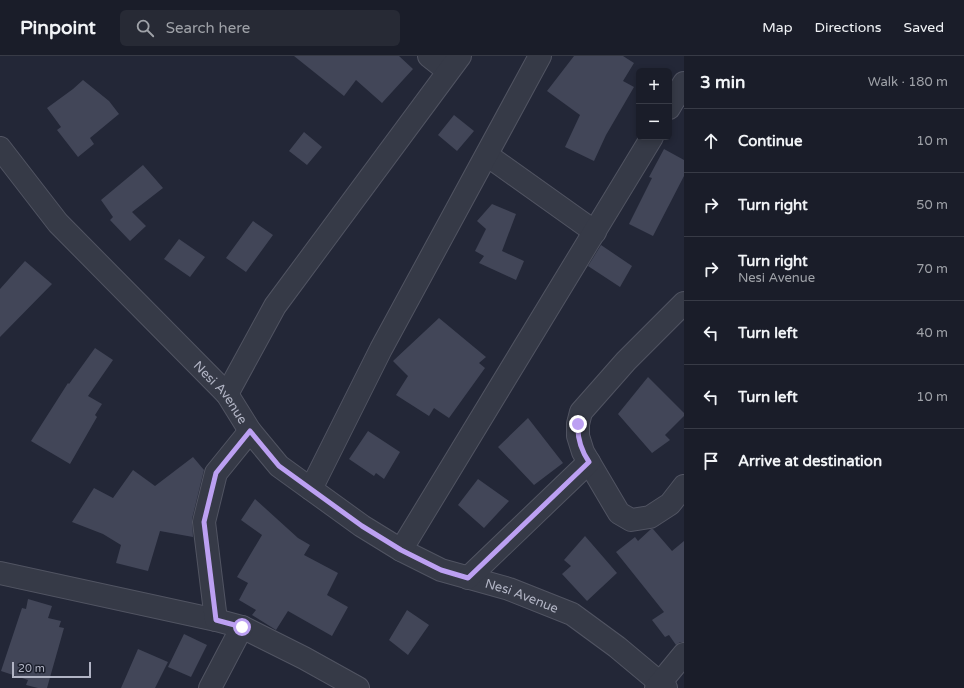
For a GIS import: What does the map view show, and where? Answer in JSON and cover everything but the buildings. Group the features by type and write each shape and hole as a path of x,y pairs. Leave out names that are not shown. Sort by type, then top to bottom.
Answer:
{"street":[{"path":"227,394 275,306 454,64 429,56"},
{"path":"311,489 381,349 540,56"},
{"path":"671,104 684,83"},
{"path":"401,550 650,140"},
{"name":"Nesi Avenue","path":"0,148 58,223 227,394 250,431 279,466 362,526 401,550 441,570 509,589 572,614 617,647 661,686"},
{"path":"487,155 595,232"},
{"path":"684,303 626,361 581,412 578,424 578,436 583,452 620,513 631,520 650,517 670,504 684,486"},
{"path":"216,620 204,522 216,473 250,431"},
{"path":"468,578 589,462"},
{"path":"0,573 242,627 304,658 358,688"},
{"path":"210,688 242,627"},
{"path":"661,686 684,654"}],"route":[{"path":"242,627 216,620 204,522 216,473 250,431 279,466 362,526 401,550 441,570 468,578 589,462 583,452 578,436 578,424"}]}
